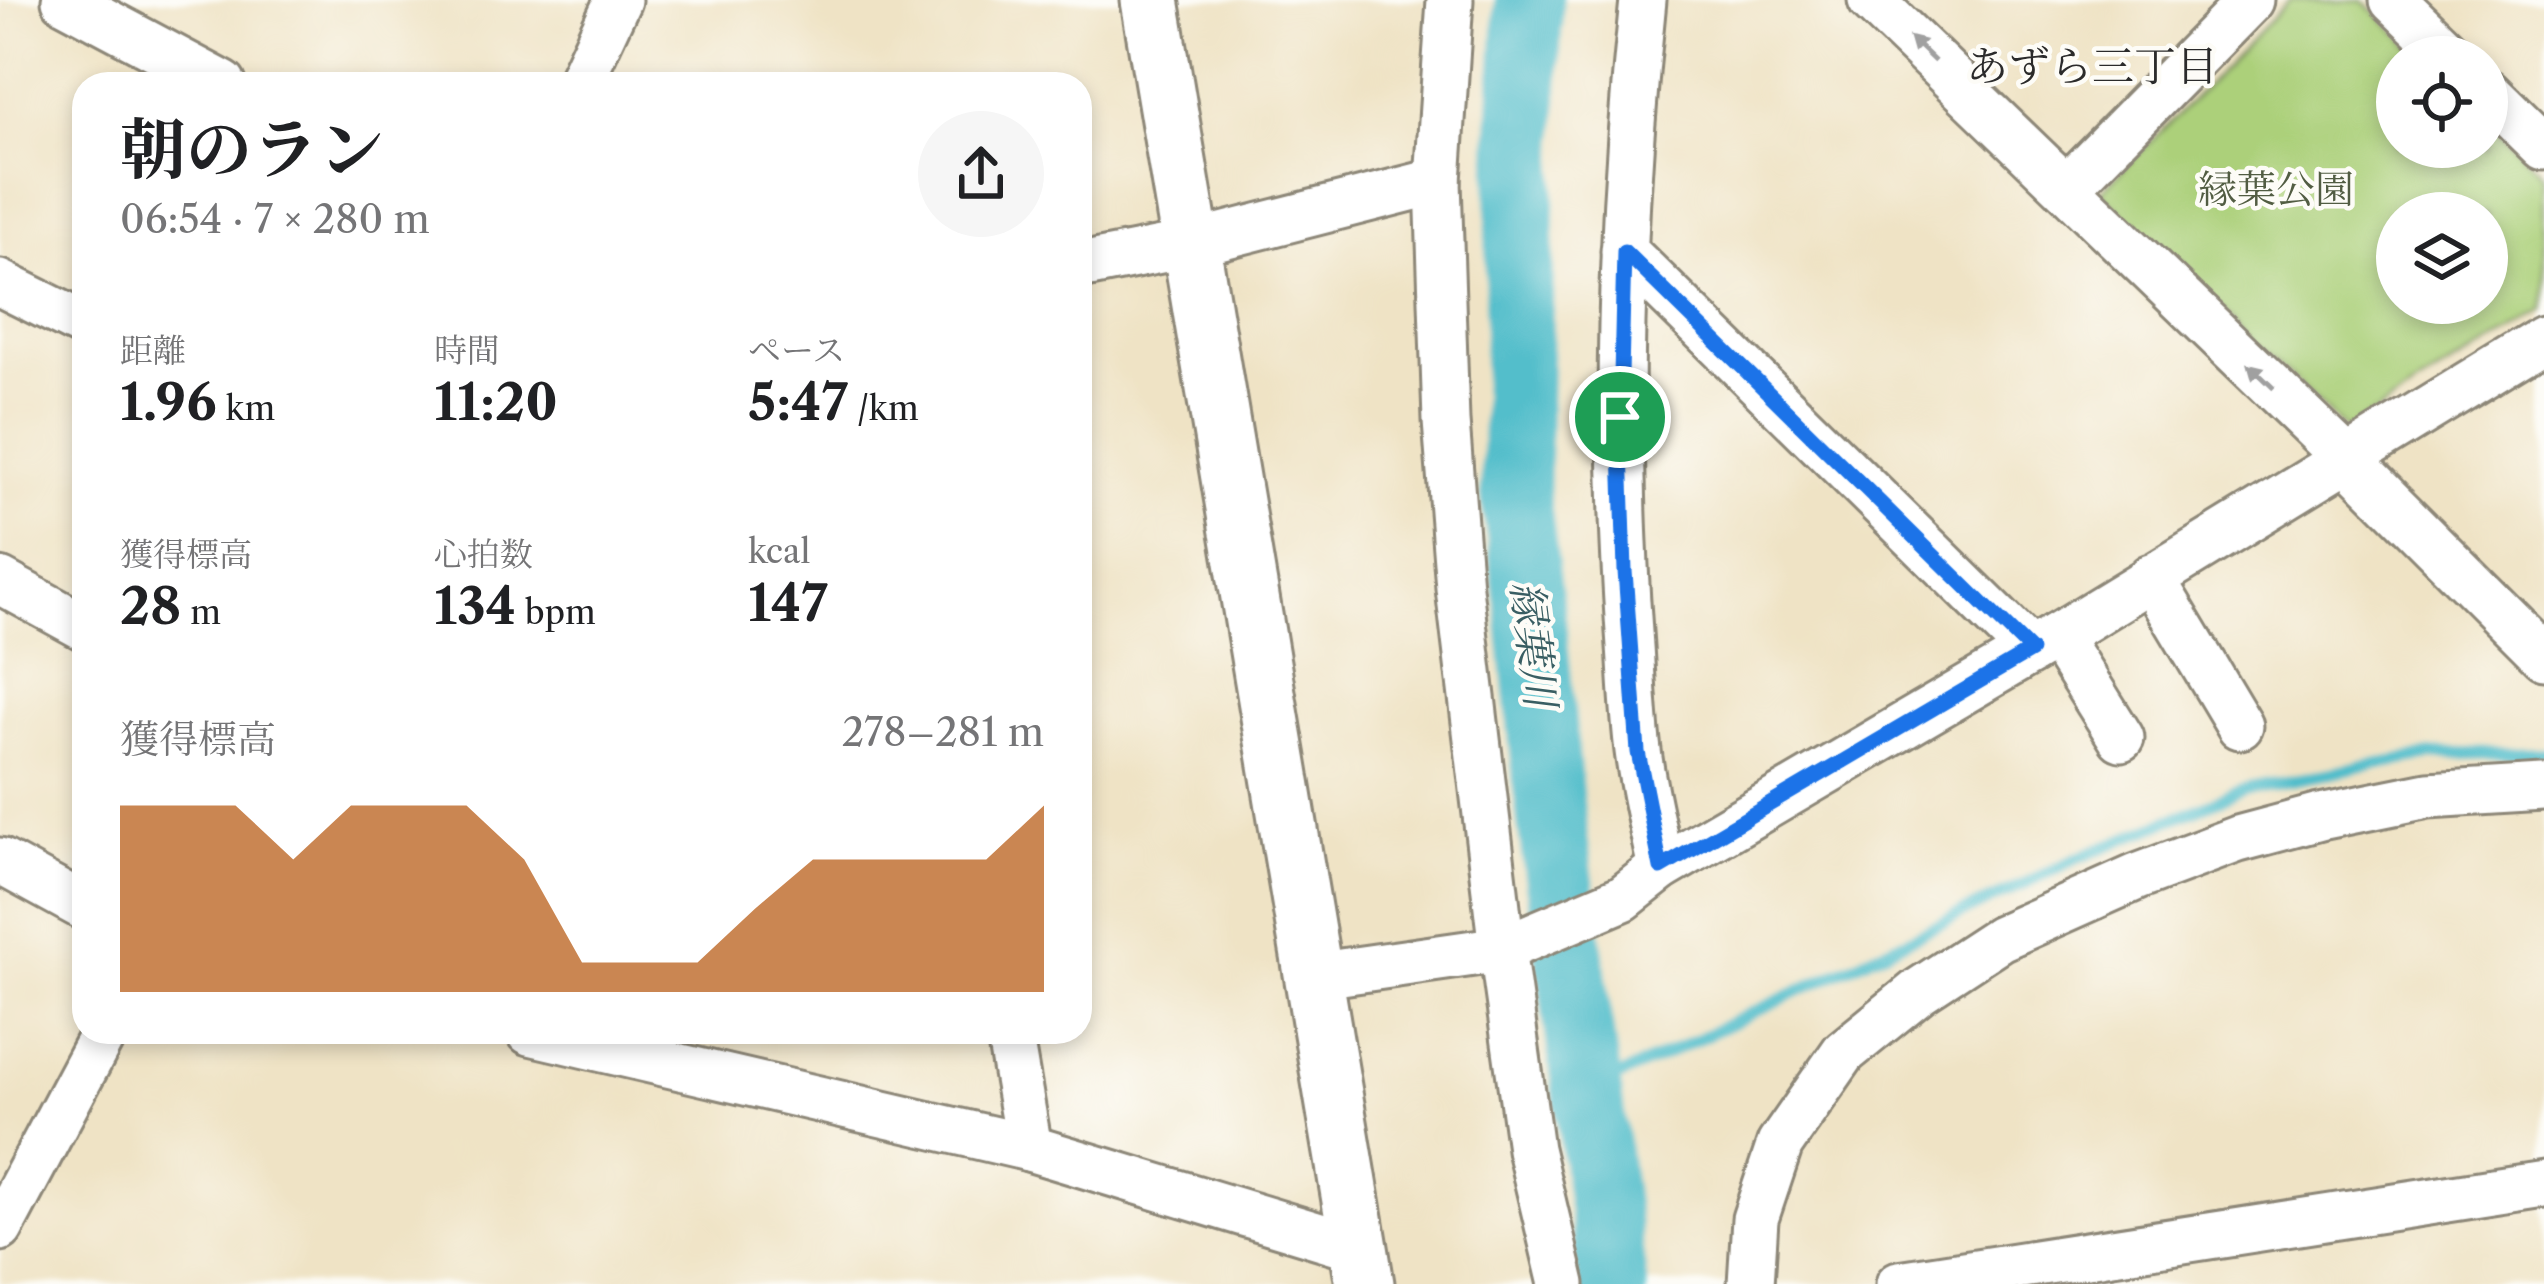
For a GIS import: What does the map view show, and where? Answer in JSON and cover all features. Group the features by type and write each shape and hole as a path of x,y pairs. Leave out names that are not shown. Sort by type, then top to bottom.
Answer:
{"street":[{"path":"65,0 200,72"},
{"path":"585,72 618,0"},
{"path":"582,1044 1029,1148 1362,1266 1150,0"},
{"path":"1450,0 1438,181 1446,422 1459,588 1508,946 1530,1149 1562,1284"},
{"path":"1643,0 1624,251 1620,417 1638,752 1661,868"},
{"path":"1870,0 2345,457 2544,656"},
{"path":"2067,187 2251,0"},
{"path":"2393,0 2430,36"},
{"path":"2508,112 2544,147"},
{"path":"1092,264 1191,244 1438,181"},
{"path":"1624,251 2044,643 2121,738"},
{"path":"0,283 72,319"},
{"path":"1313,976 1508,946 1623,898 1661,868 2044,643 2544,338"},
{"path":"2150,578 2240,726"},
{"path":"0,581 72,620"},
{"path":"1751,1284 1755,1220 1780,1144 1844,1052 1919,992 2000,938 2238,839 2428,795 2544,788"},
{"path":"0,861 72,900"},
{"path":"0,1228 13,1170 96,1044"},
{"path":"1012,1044 1029,1148"},
{"path":"1899,1284 2544,1184"}],"green space":[{"name":"縁葉公園","path":"2290,0 2363,0 2400,36 2376,36 2376,168 2508,168 2508,140 2544,175 2544,310 2346,431 2101,192"}],"waterway":[{"name":"縁葉川","path":"1529,0 1515,493 1551,818 1613,1284"},
{"path":"1586,1092 2076,859 2247,788 2431,755 2544,752"}],"district":[{"name":"あずら三丁目","path":"2092,66"}],"route":[{"path":"1624,251 2031,651 1661,868 1638,752 1620,417 1624,251"}]}
